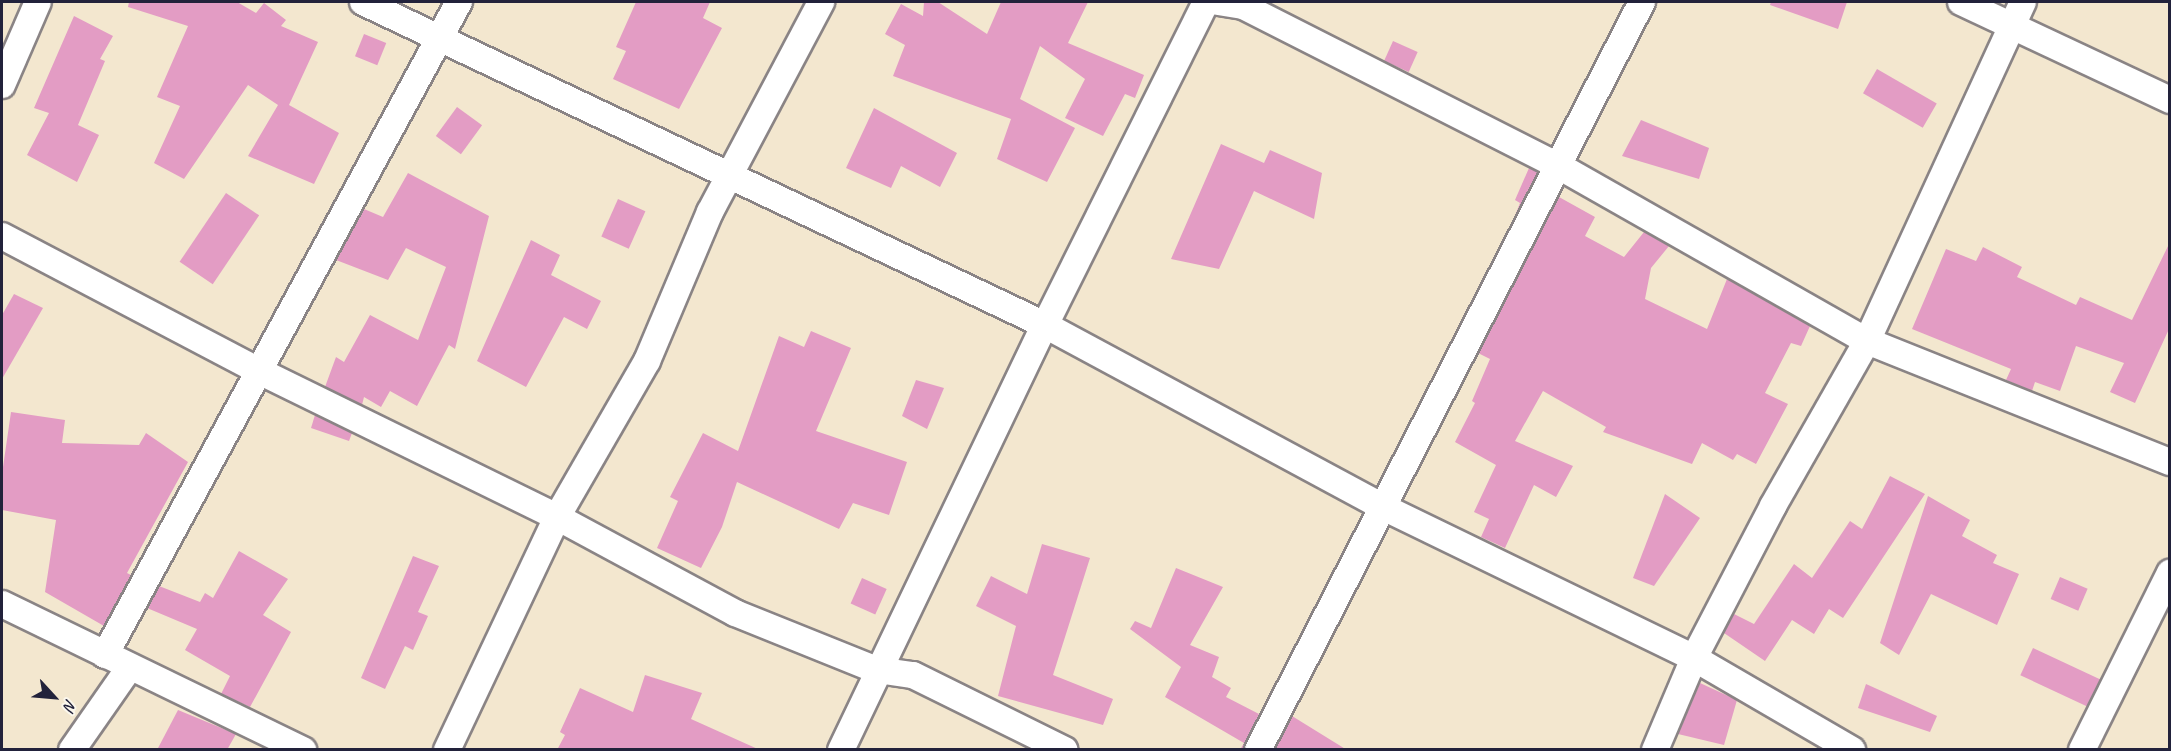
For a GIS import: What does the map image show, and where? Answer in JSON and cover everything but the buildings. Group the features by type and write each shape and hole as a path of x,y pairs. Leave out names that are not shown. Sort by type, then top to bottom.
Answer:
{"street":[{"path":"2,85 38,2"},
{"path":"363,2 1045,325 1383,507 1694,658 1852,750"},
{"path":"105,655 257,370 459,2"},
{"path":"447,750 557,518 647,361 710,212 821,2"},
{"path":"841,750 877,670 1045,325 1206,2"},
{"path":"1218,2 1244,6 1557,165 1867,341 2169,462"},
{"path":"1258,750 1642,2"},
{"path":"1961,2 2017,13 2169,100"},
{"path":"1655,750 1694,658 1773,506 1867,341 2017,13"},
{"path":"2,236 257,370 557,518 735,613 877,670 913,675 1065,750"},
{"path":"2082,750 2169,573"},
{"path":"2,604 303,750"},
{"path":"72,750 130,667"}]}
